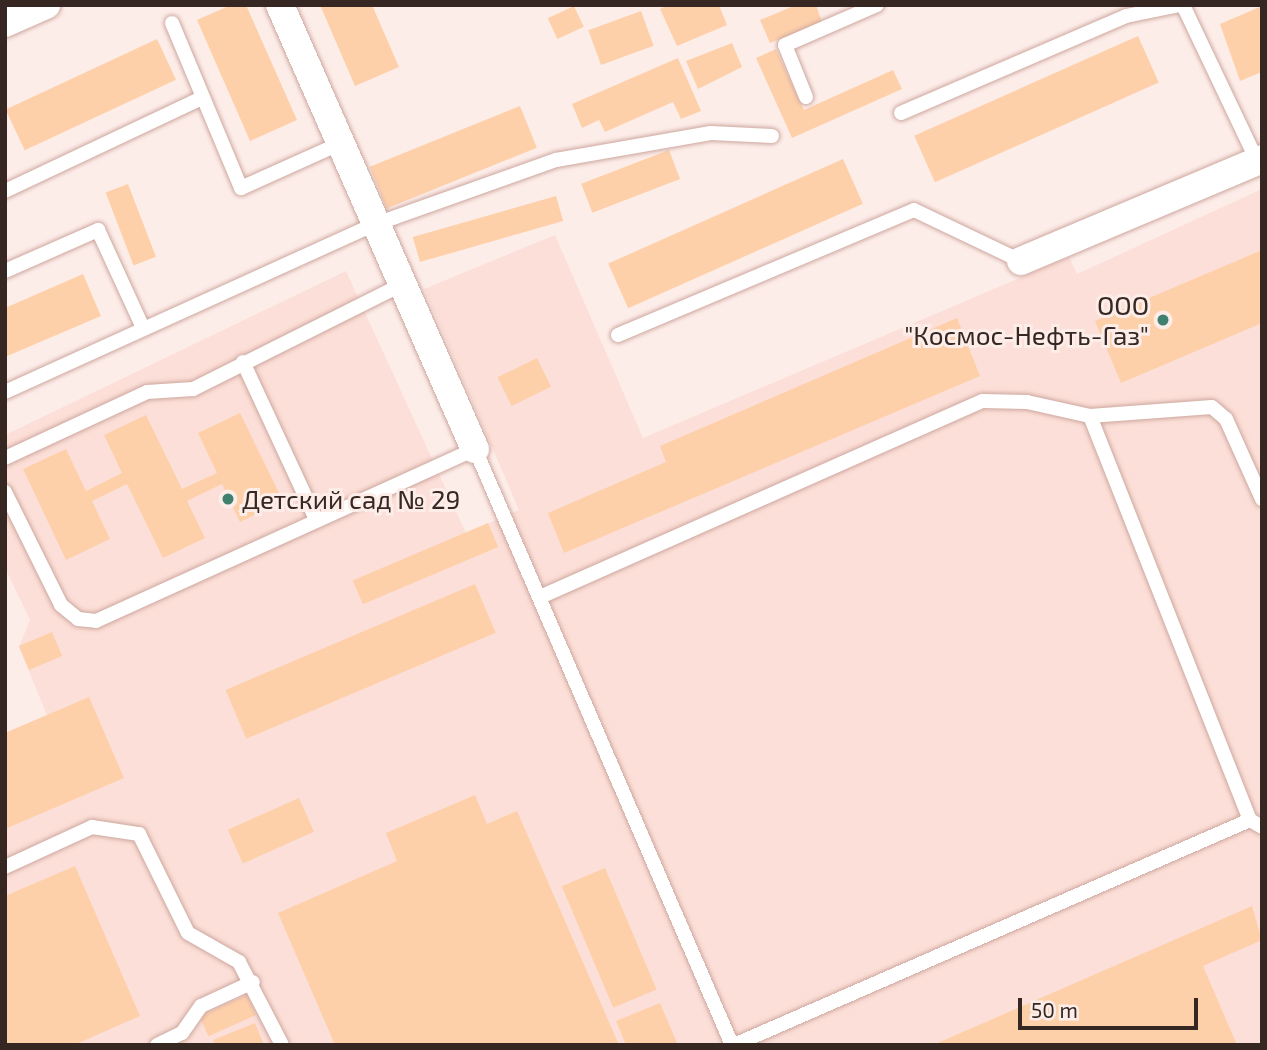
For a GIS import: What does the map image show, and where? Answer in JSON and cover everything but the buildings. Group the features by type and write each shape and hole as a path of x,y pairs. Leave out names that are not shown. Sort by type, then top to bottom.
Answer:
{"street":[{"path":"5,23 46,5"},
{"path":"280,5 475,449"},
{"path":"1021,261 1259,160"}],"lane":[{"path":"806,97 785,45 877,5"},
{"path":"901,113 1126,16 1181,5 1259,160"},
{"path":"172,23 242,188 341,144"},
{"path":"5,191 202,98"},
{"path":"5,392 376,224 556,160 711,133 772,136"},
{"path":"618,335 914,210 1021,261"},
{"path":"5,271 97,230 143,328"},
{"path":"5,458 147,392 193,389 403,284"},
{"path":"243,362 316,519"},
{"path":"540,597 983,401 1027,402 1090,416 1212,407 1226,419 1262,499"},
{"path":"5,492 61,605 78,619 112,615 316,519 475,449 733,1045 1256,823 1090,416"},
{"path":"5,867 92,828 138,834 188,933 239,962 253,982 282,1045"},
{"path":"157,1045 184,1039 201,1006 253,982"}],"shaded area":[{"path":"1262,189 1262,1045 5,1045 5,733 47,715 19,647 30,620 5,568 5,435 346,271 466,533 519,510 424,289 555,235 643,438 1069,257 1077,274"}],"place":[{"name":"ООО \"Космос-Нефть-Газ\"","path":"1163,320"},
{"name":"Детский сад № 29","path":"228,499"}]}
